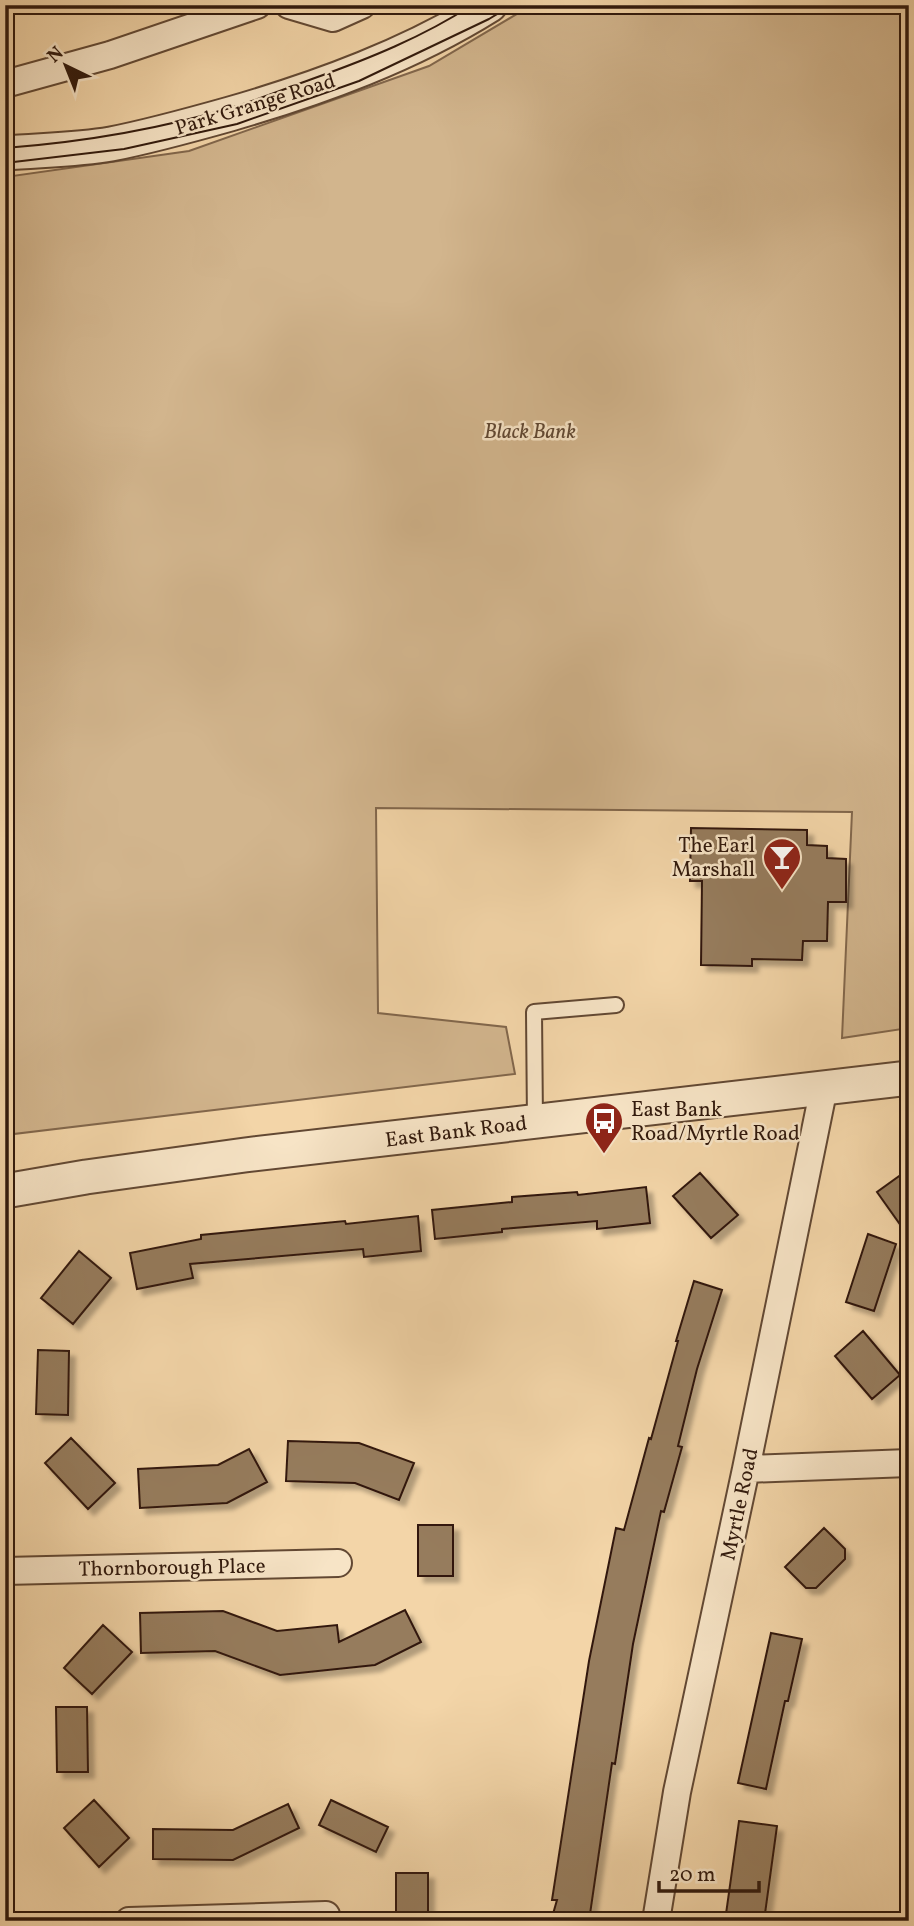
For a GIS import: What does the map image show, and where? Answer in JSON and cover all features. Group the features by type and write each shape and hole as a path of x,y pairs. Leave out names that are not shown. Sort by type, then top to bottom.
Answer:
{"street":[{"path":"5,85 110,55 257,5"},
{"path":"289,5 333,18 362,5"},
{"name":"Park Grange Road","path":"5,153 110,144 183,128 288,97 365,68 458,25 490,5"},
{"name":"East Bank Road","path":"5,1191 205,1161 909,1078"},
{"name":"Myrtle Road","path":"656,1921 677,1792 747,1469 824,1087"},
{"path":"747,1469 909,1463"},
{"name":"Thornborough Place","path":"5,1571 338,1563"},
{"path":"129,1921 327,1915"}],"lane":[{"path":"536,1121 534,1012 616,1005"}],"green space":[{"name":"Black Bank","path":"532,5 909,5 909,1028 842,1038 852,812 376,808 378,1013 506,1027 515,1074 5,1135 5,177 189,151 429,66"}],"building":[{"name":"The Earl Marshall","path":"691,828 807,830 807,845 827,846 827,858 846,859 846,902 828,902 827,941 803,941 802,960 752,959 752,966 701,965 702,881 690,881"},
{"path":"909,1169 909,1237 877,1192"},
{"path":"700,1173 738,1215 711,1238 673,1196"},
{"path":"646,1187 650,1223 597,1229 597,1221 502,1229 502,1232 435,1239 432,1210 512,1202 512,1197 577,1192 578,1195"},
{"path":"418,1216 421,1251 364,1257 363,1249 190,1264 193,1278 137,1289 130,1253 201,1239 201,1235"},
{"path":"868,1234 896,1244 874,1311 846,1302"},
{"path":"79,1251 111,1278 73,1324 41,1298"},
{"path":"694,1281 722,1290 697,1369 678,1446 682,1447 664,1512 661,1511 633,1644 615,1764 612,1763 589,1921 551,1921 557,1900 552,1900 589,1661 616,1528 624,1530"},
{"path":"863,1331 900,1375 872,1399 835,1356"},
{"path":"38,1350 69,1351 68,1415 36,1414"},
{"path":"71,1438 115,1483 88,1509 45,1463"},
{"path":"288,1441 359,1443 414,1463 399,1500 355,1483 286,1481"},
{"path":"249,1449 267,1482 227,1503 140,1508 138,1469 218,1465"},
{"path":"418,1525 453,1525 453,1576 418,1576"},
{"path":"824,1528 845,1549 845,1559 816,1588 806,1588 785,1567"},
{"path":"405,1610 421,1642 375,1665 280,1675 215,1651 141,1653 140,1613 223,1611 277,1631 337,1625 339,1642"},
{"path":"103,1625 132,1652 92,1694 64,1668"},
{"path":"771,1633 802,1639 766,1789 738,1783"},
{"path":"56,1707 87,1707 88,1772 57,1772"},
{"path":"94,1800 129,1838 99,1867 64,1828"},
{"path":"331,1800 388,1827 376,1852 319,1825"},
{"path":"288,1804 299,1828 233,1860 153,1859 153,1829 233,1830"},
{"path":"739,1821 777,1826 764,1921 725,1921"},
{"path":"396,1873 428,1873 428,1921 396,1921"}],"tram line":[{"path":"5,148 122,133 237,106 374,55 415,37 472,5"},
{"path":"5,163 124,149 237,124 359,81 489,19 512,5"}],"place":[{"name":"The Earl Marshall","path":"782,891"},
{"name":"East Bank Road/Myrtle Road","path":"604,1155"}]}
